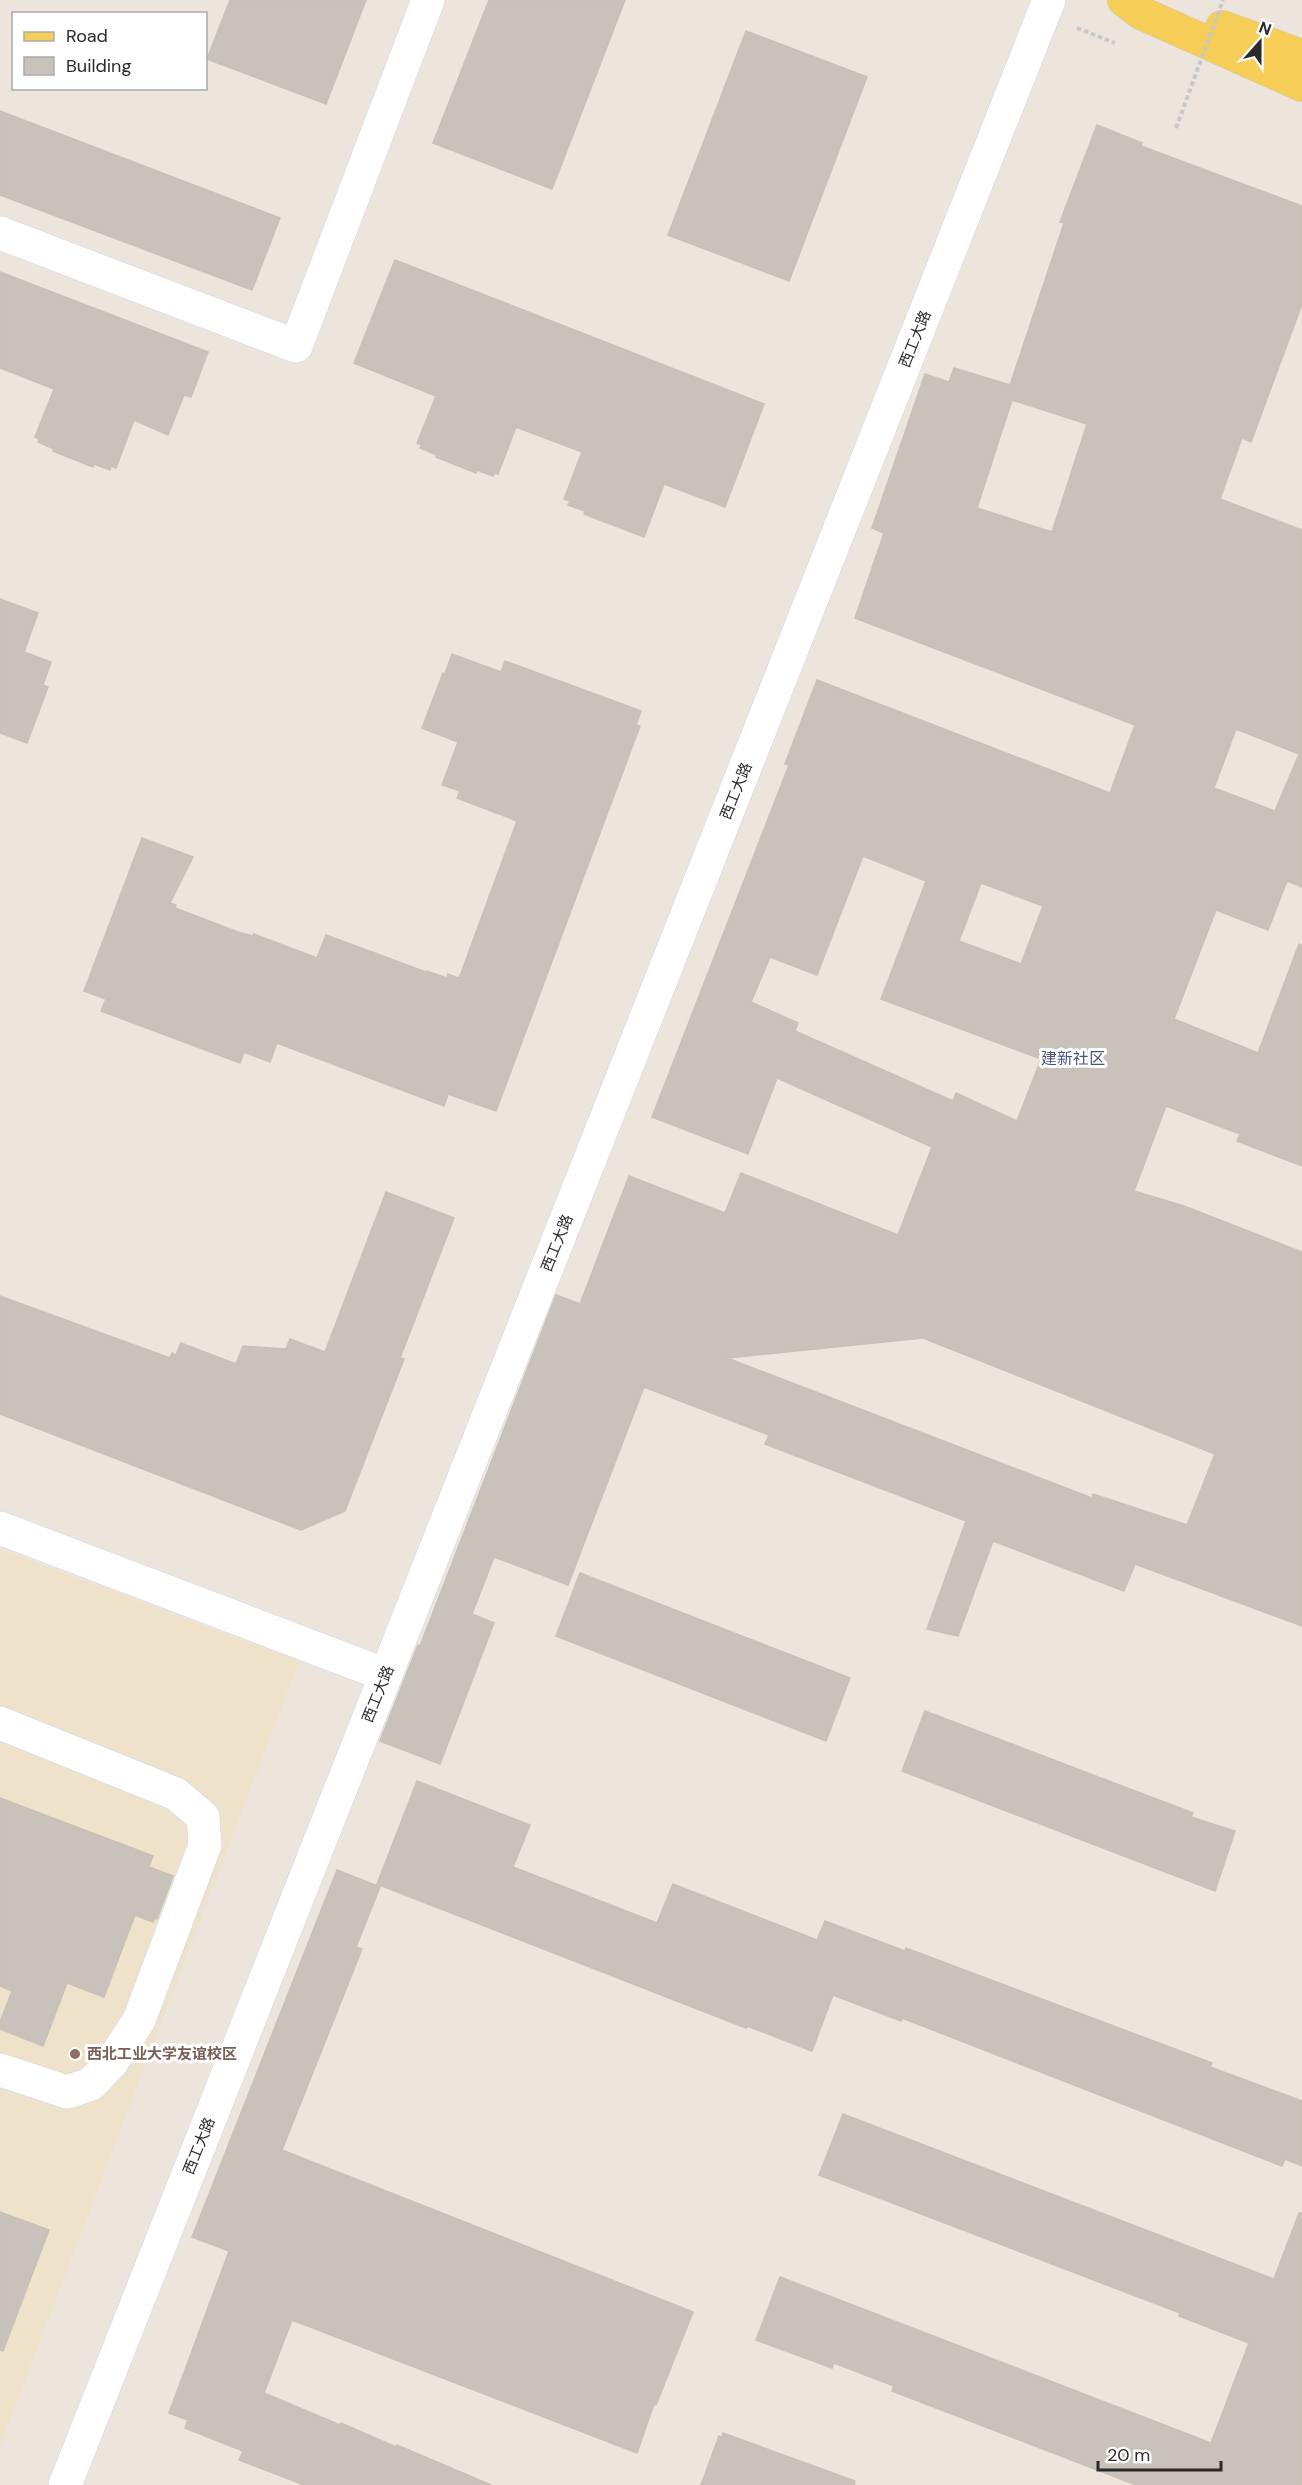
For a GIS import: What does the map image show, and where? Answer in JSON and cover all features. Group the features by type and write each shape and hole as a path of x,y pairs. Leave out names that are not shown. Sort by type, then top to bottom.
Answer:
{"main road":[{"path":"1124,0 1141,13 1302,85"},
{"path":"1147,0 1302,56"}],"street":[{"path":"0,233 296,346 428,0"},
{"name":"西工大路","path":"65,2485 1049,0"},
{"path":"0,1528 386,1675"},
{"path":"0,1723 176,1794 203,1817 205,1845 139,2020 112,2062 91,2084 67,2092 0,2070"}],"path":[{"path":"1176,128 1223,0"}],"shaded area":[{"name":"西北工业大学友谊校区","path":"0,1549 299,1661 0,2446"}],"building":[{"path":"230,0 366,0 326,104 207,59"},
{"path":"489,0 625,0 552,189 433,143"},
{"path":"746,31 867,77 789,281 668,235"},
{"path":"0,111 280,218 252,290 0,195"},
{"path":"1097,125 1142,143 1141,146 1302,206 1302,304 1251,442 1242,438 1220,499 1302,530 1302,887 1287,881 1268,930 1216,910 1174,1019 1258,1053 1299,944 1302,945 1302,1166 1237,1141 1240,1134 1166,1106 1134,1191 1184,1206 1302,1252 1302,1626 1135,1564 1124,1591 993,1541 958,1636 927,1629 966,1521 765,1444 769,1435 644,1387 568,1585 494,1557 472,1614 494,1623 440,1764 380,1741 418,1645 420,1646 556,1295 580,1304 629,1176 725,1213 741,1173 898,1235 932,1147 777,1078 748,1154 652,1117 789,765 785,764 817,680 1110,793 1135,725 855,618 884,533 872,528 925,374 949,382 954,368 1010,385 1064,223 1060,222","holes":["1012,400 1087,424 1052,532 977,508","1236,729 1299,754 1275,811 1214,788","863,856 926,881 881,999 1041,1059 1017,1121 956,1093 953,1101 795,1031 798,1023 751,1002 770,957 817,975","981,883 1043,906 1021,964 959,941","923,1338 1215,1454 1187,1525 1093,1494 1092,1498 727,1358"]},
{"path":"395,260 764,404 725,507 664,484 644,537 584,514 585,511 568,505 570,501 564,499 582,452 516,427 498,474 495,473 493,476 477,470 476,473 420,448 422,445 417,443 436,396 354,363"},
{"path":"0,272 208,352 191,397 184,395 168,435 134,420 116,468 111,466 110,470 94,464 93,467 53,451 54,449 38,442 39,439 35,437 54,389 0,368"},
{"path":"0,599 38,613 24,652 51,662 43,685 48,687 27,743 0,733"},
{"path":"452,654 501,672 505,661 641,711 636,725 640,726 496,1111 448,1094 444,1106 277,1043 270,1062 244,1052 240,1063 101,1011 106,999 84,991 142,838 193,857 170,903 176,905 175,908 317,958 326,935 426,972 447,978 448,974 458,978 460,976 517,821 457,798 460,791 442,785 458,742 422,728"},
{"path":"386,1192 454,1218 400,1358 404,1359 345,1511 301,1530 0,1414 0,1296 170,1358 172,1353 176,1355 181,1343 236,1364 243,1346 286,1349 290,1339 325,1352"},
{"path":"580,1573 850,1678 826,1741 556,1636"},
{"path":"925,1711 1193,1813 1191,1817 1235,1831 1215,1891 902,1771"},
{"path":"417,1781 530,1825 513,1867 657,1923 673,1884 817,1940 825,1921 905,1951 906,1948 1212,2063 1210,2067 1302,2101 1302,2166 1285,2159 1282,2166 902,2018 901,2021 833,1995 812,2051 747,2026 746,2028 377,1884"},
{"path":"0,1798 153,1856 149,1867 173,1876 157,1919 155,1918 153,1922 135,1915 104,1997 67,1983 43,2046 0,2029 0,2022 12,1991 0,1986"},
{"path":"337,1870 380,1887 356,1947 362,1949 282,2150 693,2312 656,2405 654,2404 637,2453 292,2320 264,2393 491,2485 304,2485 239,2460 243,2451 185,2428 188,2420 169,2413 229,2251 192,2237"},
{"path":"843,2114 1274,2279 1299,2213 1302,2213 1302,2485 1136,2485 892,2391 894,2386 834,2363 832,2368 756,2340 780,2277 1211,2443 1249,2343 1179,2316 1180,2313 819,2175"},
{"path":"0,2212 49,2230 3,2351 0,2350"},
{"path":"723,2433 855,2481 854,2485 701,2485 719,2436 722,2438"}],"place":[{"name":"西北工业大学友谊校区","path":"75,2054"}],"district":[{"name":"建新社区","path":"1073,1058"}]}
